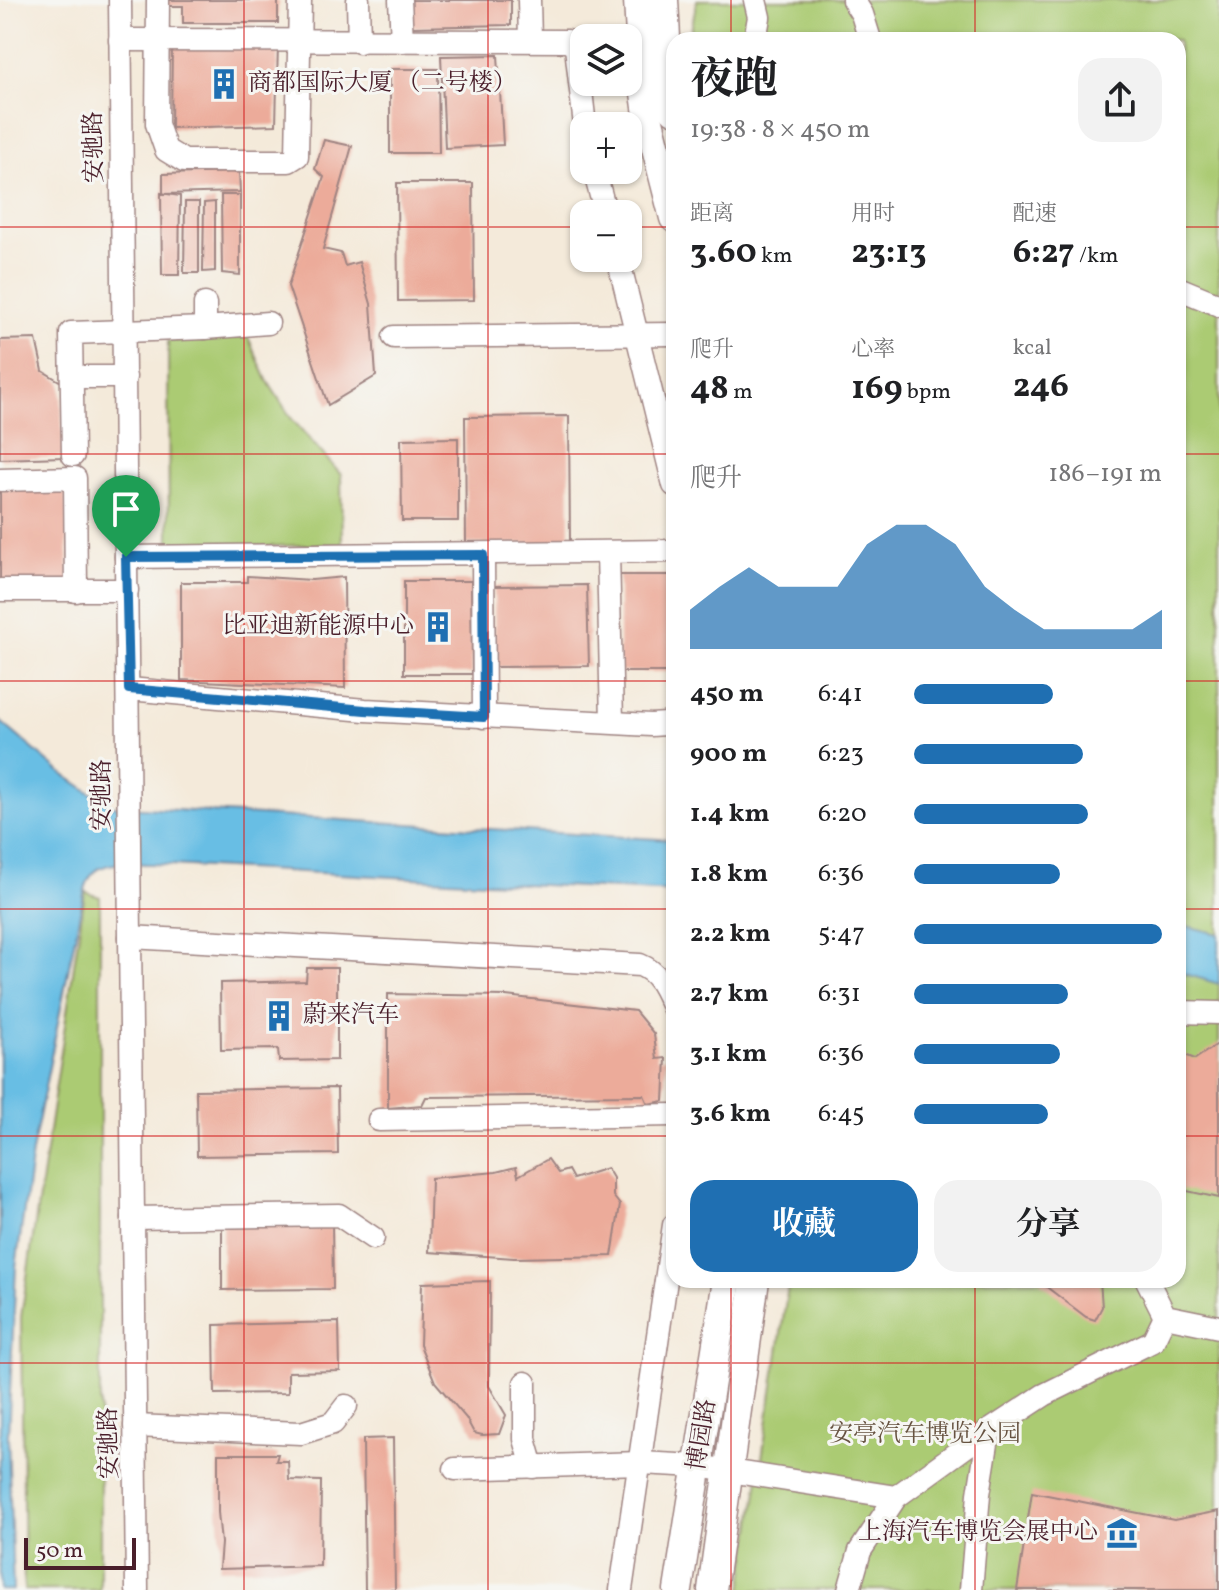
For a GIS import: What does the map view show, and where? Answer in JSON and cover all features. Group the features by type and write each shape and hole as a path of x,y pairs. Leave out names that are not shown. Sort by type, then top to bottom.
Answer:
{"main road":[{"path":"638,0 642,72 649,121 666,187"},
{"path":"664,0 666,38"},
{"name":"博园路","path":"678,1590 726,1288"},
{"name":"博园路","path":"712,1590 754,1288"}],"street":[{"name":"安驰路","path":"120,0 137,1590"},
{"path":"158,0 157,124 166,150 184,161 289,161 297,156 300,0"},
{"path":"358,0 359,42"},
{"path":"400,0 402,41"},
{"path":"529,0 530,40"},
{"path":"853,0 862,14 868,32"},
{"path":"756,32 757,8"},
{"path":"757,8 768,32"},
{"path":"120,40 568,41 576,47 583,112"},
{"path":"622,272 666,452"},
{"path":"1186,291 1219,305"},
{"path":"205,304 205,328"},
{"path":"73,455 71,333 268,323"},
{"path":"394,337 666,334"},
{"path":"72,377 125,377"},
{"path":"0,480 75,478 76,591"},
{"path":"126,557 666,551"},
{"path":"608,553 612,722"},
{"path":"483,555 484,717"},
{"path":"0,590 127,590"},
{"path":"129,689 365,710 666,724"},
{"path":"130,937 640,965 653,970 666,994"},
{"path":"1186,1012 1219,1013"},
{"path":"379,1120 666,1115"},
{"path":"133,1218 339,1215 373,1238"},
{"path":"621,1590 666,1281"},
{"path":"1151,1288 1165,1316"},
{"path":"1165,1316 1219,1327"},
{"path":"849,1590 860,1551 896,1497 1044,1395 1153,1341 1165,1316"},
{"path":"525,1383 525,1439 533,1467"},
{"path":"135,1426 301,1433 333,1423 346,1406"},
{"path":"971,1590 979,1494 989,1431"},
{"path":"455,1469 640,1463 698,1466 896,1497"}],"green space":[{"name":"安亭汽车博览公园","path":"697,0 1219,0 1219,1590 742,1590 788,1288 1186,1288 1186,32 691,32"},
{"path":"248,337 267,380 291,418 341,475 342,544 169,549 168,341"},
{"path":"85,892 100,897 100,1590 24,1590 21,1317"}],"water":[{"path":"0,721 59,771 110,806 666,840 666,892 137,863 103,867 91,876 84,893 32,1152 16,1267 8,1435 13,1590 0,1590"},
{"path":"1186,926 1219,934 1219,984 1186,974"}],"building":[{"path":"166,0 278,0 278,23 183,23 183,6 166,6"},
{"path":"410,0 511,0 511,25 410,27"},
{"name":"商都国际大厦 （二号楼）","path":"172,42 278,43 276,125 171,128"},
{"path":"498,55 503,145 445,148 441,56"},
{"path":"390,69 438,69 439,153 390,153"},
{"path":"324,140 352,146 323,249 341,253 345,266 359,262 371,304 376,376 328,405 288,286 324,177 315,169"},
{"path":"239,172 240,192 163,194 163,174"},
{"path":"397,183 473,183 474,300 398,301"},
{"path":"161,193 180,196 179,275 162,275"},
{"path":"221,195 240,195 240,275 222,273"},
{"path":"185,202 199,202 199,273 184,273"},
{"path":"215,202 215,271 203,272 204,203"},
{"path":"36,339 43,371 61,382 63,457 0,459 0,340"},
{"path":"569,416 570,543 466,544 465,417"},
{"path":"458,438 458,521 402,521 401,439"},
{"path":"65,488 69,582 0,582 0,490"},
{"path":"619,575 666,575 666,672 619,672"},
{"path":"247,576 312,580 344,577 345,688 181,680 181,582 247,582"},
{"name":"比亚迪新能源中心","path":"404,581 471,581 472,674 404,674"},
{"path":"587,585 589,666 495,667 494,586"},
{"name":"蔚来汽车","path":"307,968 337,968 337,1060 279,1061 278,1049 221,1050 220,983 306,981"},
{"path":"388,994 506,996 635,1011 654,1034 657,1059 666,1058 664,1101 648,1104 644,1095 426,1097 422,1105 388,1108"},
{"path":"1219,1043 1219,1198 1186,1191 1186,1055 1195,1059"},
{"path":"337,1088 338,1154 197,1156 196,1090"},
{"path":"548,1159 558,1173 568,1170 573,1179 607,1168 613,1178 613,1196 620,1205 612,1256 514,1258 429,1252 431,1178 516,1167 518,1176"},
{"path":"222,1222 332,1222 333,1289 222,1290"},
{"path":"490,1281 489,1386 506,1415 499,1434 482,1435 474,1433 466,1418 435,1382 420,1345 422,1283"},
{"path":"1048,1288 1101,1288 1102,1307 1095,1320 1086,1317"},
{"path":"339,1322 340,1371 288,1372 288,1393 215,1394 214,1325"},
{"path":"393,1438 395,1590 365,1590 363,1439"},
{"path":"218,1454 278,1454 276,1461 288,1461 289,1480 321,1481 320,1566 219,1569"},
{"name":"上海汽车博览会展中心","path":"1032,1492 1174,1520 1219,1511 1219,1590 1017,1590"}],"place":[{"name":"商都国际大厦 （二号楼）","path":"224,84"},
{"name":"比亚迪新能源中心","path":"438,627"},
{"name":"蔚来汽车","path":"279,1016"},
{"name":"上海汽车博览会展中心","path":"1122,1533"}],"route":[{"path":"483,555 484,717 129,689 126,557 483,555"}]}
